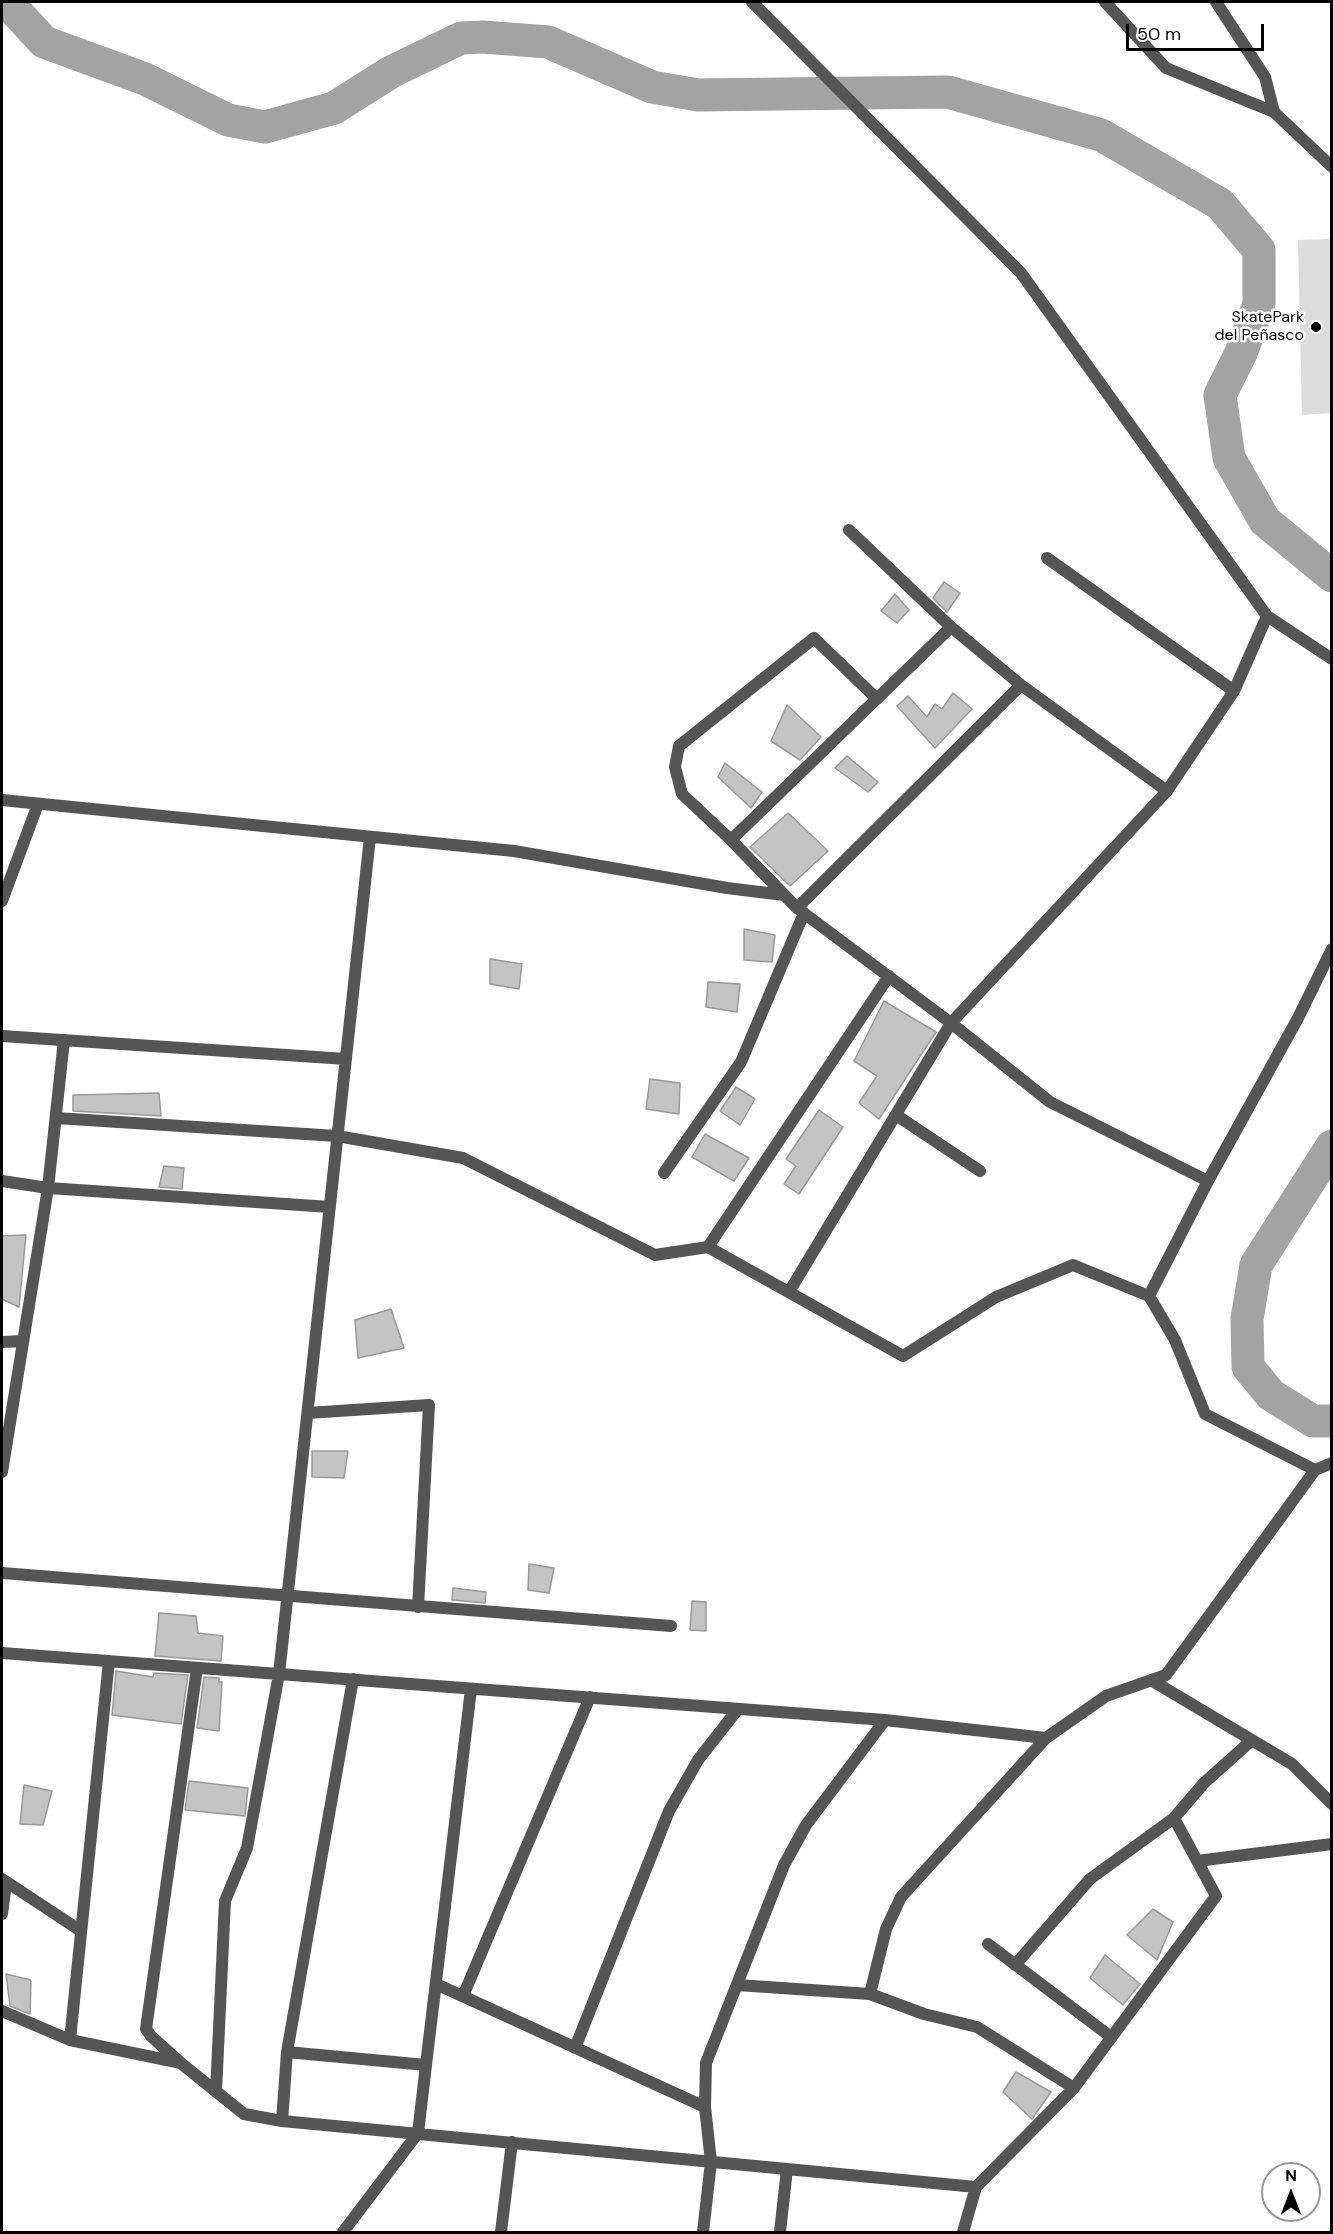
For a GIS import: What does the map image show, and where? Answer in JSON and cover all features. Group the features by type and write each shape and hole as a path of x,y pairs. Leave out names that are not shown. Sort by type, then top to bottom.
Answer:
{"street":[{"path":"752,2 1022,273 1267,616 1332,659"},
{"path":"1105,2 1166,68 1274,112 1332,167"},
{"path":"1216,2 1265,77 1274,112"},
{"path":"849,530 951,627 1021,685 1167,791"},
{"path":"1047,558 1234,691"},
{"path":"789,1292 951,1023 1167,791 1234,691 1267,616"},
{"path":"731,840 951,627"},
{"path":"877,699 814,638 679,746 675,767 681,794 731,840 800,911 951,1023 1050,1102 1208,1181"},
{"path":"664,1173 741,1062 800,911 1021,685"},
{"path":"2,801 514,850 727,888 784,895"},
{"path":"2,901 38,804"},
{"path":"216,2092 225,1901 247,1848 279,1674 370,837"},
{"path":"1149,1296 1208,1181 1298,1018 1332,949"},
{"path":"708,1246 889,976"},
{"path":"2,1036 346,1059"},
{"path":"2,1472 48,1188 64,1040"},
{"path":"896,1114 980,1170"},
{"path":"56,1118 337,1136 464,1158 655,1255 708,1246 903,1356 996,1297 1073,1265 1149,1296 1175,1340 1205,1414 1315,1470"},
{"path":"2,1181 48,1188 330,1207"},
{"path":"2,1342 23,1341"},
{"path":"308,1413 429,1405 418,1607"},
{"path":"870,1994 886,1929 901,1897 1046,1738 1106,1696 1166,1675 1315,1470 1332,1463"},
{"path":"2,1573 671,1626"},
{"path":"2,1653 885,1720 1046,1738"},
{"path":"70,2040 109,1661"},
{"path":"197,1668 146,2029 182,2064 244,2114 282,2121 976,2187"},
{"path":"282,2121 287,2052 353,1679"},
{"path":"1151,1680 1292,1764 1332,1804"},
{"path":"343,2232 418,2133 471,1689"},
{"path":"463,1996 590,1697"},
{"path":"575,2048 669,1811 698,1760 738,1709"},
{"path":"703,2232 711,2162 705,2107 706,2063 784,1865 807,1825 885,1720"},
{"path":"1015,1965 1090,1879 1174,1818 1204,1783 1251,1740"},
{"path":"963,2232 976,2187 1074,2088 1216,1896 1174,1818"},
{"path":"1197,1861 1332,1844"},
{"path":"2,1914 4,1881 81,1931"},
{"path":"988,1944 1111,2037"},
{"path":"436,1984 705,2107"},
{"path":"737,1984 870,1994 924,2014 977,2027 1074,2088"},
{"path":"2,2012 70,2040 182,2064"},
{"path":"287,2052 426,2065"},
{"path":"501,2232 512,2142"},
{"path":"780,2232 788,2169"}],"shaded area":[{"name":"SkatePark del Peñasco","path":"1331,239 1331,413 1302,415 1298,240"}],"building":[{"path":"944,582 960,593 947,612 933,598"},
{"path":"895,594 909,610 897,623 881,611"},
{"path":"953,693 972,709 935,748 897,706 908,696 927,717 935,704 942,709"},
{"path":"787,705 821,737 800,760 771,741"},
{"path":"847,756 878,782 868,792 835,768"},
{"path":"725,763 762,792 751,808 718,777"},
{"path":"788,813 828,851 790,886 750,847"},
{"path":"744,929 775,935 772,962 744,960"},
{"path":"490,959 522,964 519,989 490,984"},
{"path":"708,982 740,984 737,1012 706,1007"},
{"path":"884,1001 936,1032 879,1119 859,1103 877,1076 854,1061"},
{"path":"650,1079 680,1083 679,1114 646,1109"},
{"path":"736,1087 755,1099 740,1125 720,1111"},
{"path":"159,1093 161,1116 73,1111 73,1095"},
{"path":"819,1110 843,1127 799,1194 784,1184 796,1166 786,1159"},
{"path":"705,1134 749,1158 734,1181 692,1157"},
{"path":"164,1166 184,1168 182,1189 159,1187"},
{"path":"26,1235 19,1307 2,1299 2,1236"},
{"path":"391,1309 404,1348 358,1358 355,1320"},
{"path":"312,1451 348,1451 344,1478 312,1477"},
{"path":"529,1564 554,1568 549,1593 528,1590"},
{"path":"453,1588 486,1592 485,1603 452,1600"},
{"path":"692,1601 706,1602 706,1631 690,1630"},
{"path":"159,1613 196,1616 198,1633 223,1636 221,1661 155,1656"},
{"path":"116,1671 153,1677 154,1673 188,1675 181,1724 112,1715"},
{"path":"204,1677 219,1678 219,1682 222,1682 219,1731 197,1728"},
{"path":"189,1781 248,1788 245,1816 185,1810"},
{"path":"24,1785 52,1791 43,1825 20,1824"},
{"path":"1153,1909 1173,1922 1157,1960 1127,1935"},
{"path":"1105,1955 1140,1984 1123,2005 1090,1978"},
{"path":"6,1974 31,1980 30,2014 10,2006"},
{"path":"1016,2072 1051,2092 1032,2119 1003,2092"}],"waterway":[{"path":"7,2 44,42 145,79 228,120 265,127 334,108 391,72 461,38 483,37 548,42 652,87 698,95 948,92 1101,135 1220,204 1259,250 1259,304 1241,353 1220,395 1229,458 1265,521 1332,576"},
{"path":"1332,1146 1256,1265 1247,1319 1248,1367 1271,1395 1313,1421 1332,1421"}],"place":[{"name":"SkatePark del Peñasco","path":"1316,327"}]}
